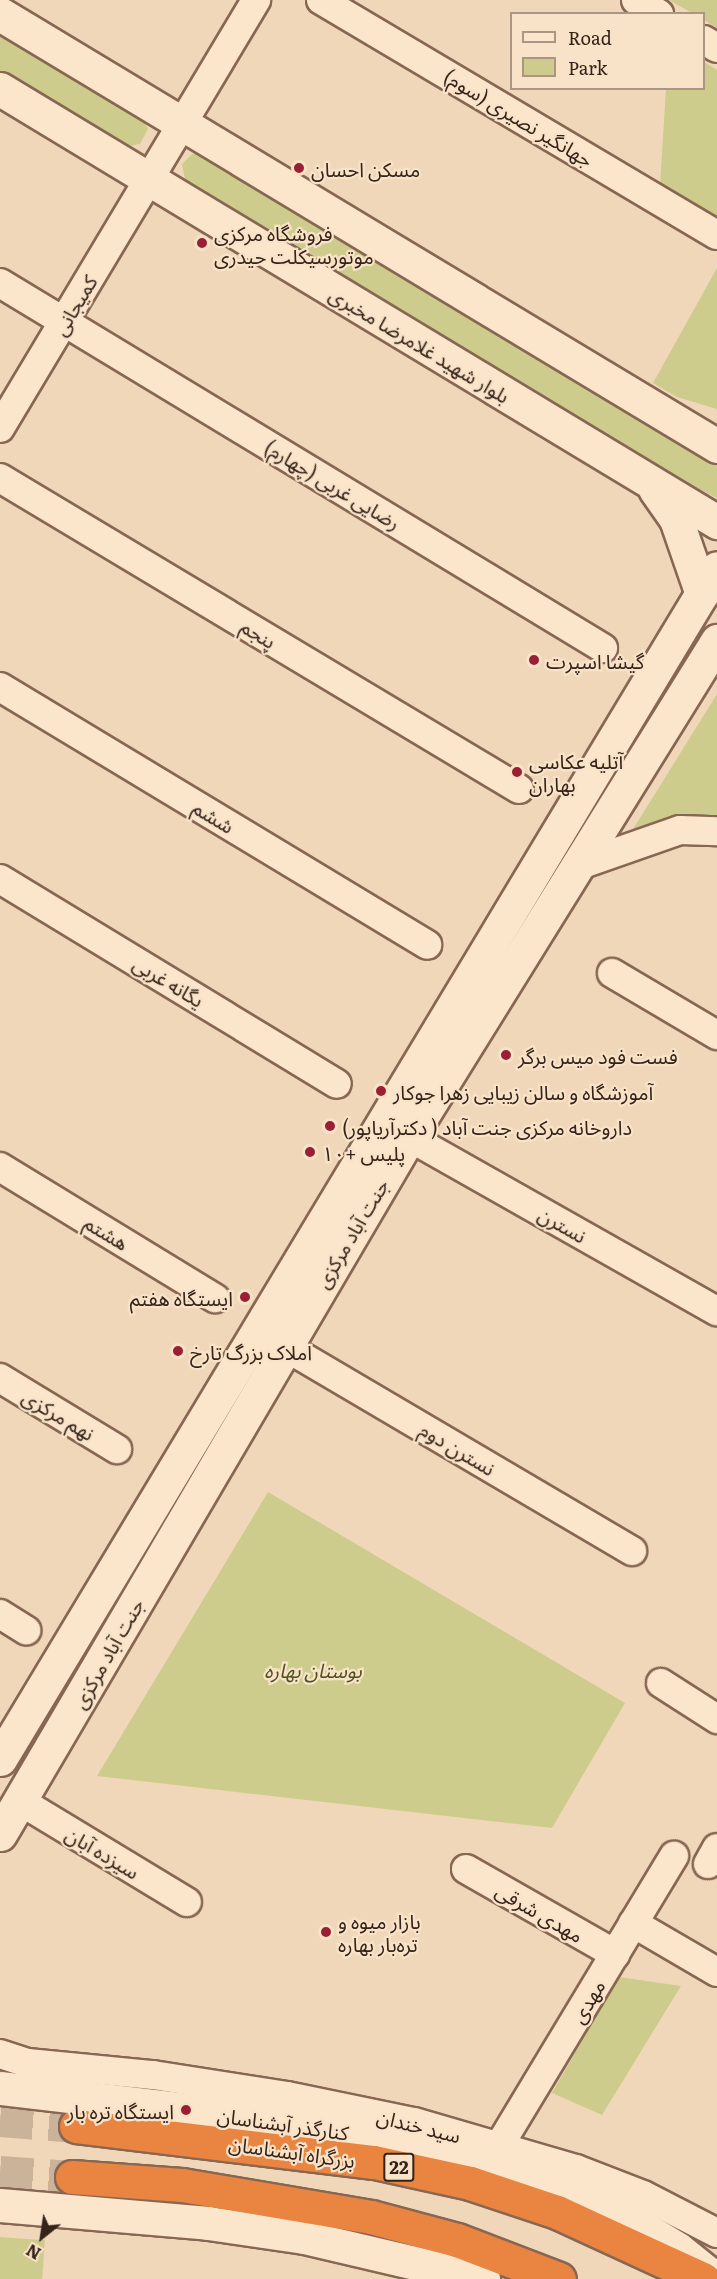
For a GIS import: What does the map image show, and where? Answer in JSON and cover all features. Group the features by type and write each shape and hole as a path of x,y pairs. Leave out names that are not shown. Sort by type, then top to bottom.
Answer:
{"highway":[{"name":"بزرگراه آبشناسان","path":"76,2126 374,2162 470,2183 557,2212 703,2279"},
{"path":"72,2177 182,2185 371,2217 457,2240 559,2279"}],"main road":[{"path":"0,14 717,446"},
{"name":"بلوار شهید غلامرضا مخبری","path":"0,89 148,182 717,522"},
{"path":"667,417 717,420"},
{"path":"651,482 676,519 710,581"},
{"name":"جنت آباد مرکزی","path":"0,1759 710,581"},
{"name":"جنت آباد مرکزی","path":"0,1834 136,1604 284,1346 409,1137 717,641"},
{"path":"103,1586 136,1604"},
{"name":"کنارگذر آبشناسان","path":"0,2088 315,2125 475,2161 551,2185 623,2216 678,2248 715,2279"},
{"path":"2,2205 208,2223 304,2237 483,2279"},
{"path":"304,2237 427,2279"}],"street":[{"name":"کمیجانی","path":"0,428 256,0"},
{"name":"جهانگیر نصیری (سوم)","path":"321,0 717,235"},
{"path":"636,0 656,12"},
{"name":"رضایی غربی (چهارم)","path":"0,283 603,648"},
{"name":"پنجم","path":"0,478 519,789"},
{"name":"ششم","path":"0,687 427,945"},
{"path":"577,866 680,830 717,831"},
{"name":"یگانه غربی","path":"0,879 337,1084"},
{"path":"612,973 717,1035"},
{"name":"نسترن","path":"409,1137 717,1311"},
{"name":"هشتم","path":"0,1167 215,1298"},
{"name":"نسترن دوم","path":"284,1346 632,1551"},
{"name":"نهم مرکزی","path":"0,1378 117,1449"},
{"path":"0,1614 26,1630"},
{"path":"661,1683 717,1719"},
{"name":"سیزده آبان","path":"20,1801 187,1902"},
{"name":"مهدی","path":"499,2145 674,1856"},
{"name":"مهدی شرقی","path":"466,1869 615,1954"},
{"path":"633,1923 717,1972"},
{"name":"سید خندان","path":"0,2054 27,2063 153,2075 288,2096 414,2122 551,2160 643,2195 717,2233"}],"green space":[{"path":"669,0 717,0 717,28 705,21 705,12 690,12"},
{"path":"0,28 141,115 148,129 140,144 123,147 0,76"},
{"path":"705,63 717,70 717,220 660,185 666,90 705,90"},
{"path":"200,153 717,461 717,498 676,478 186,184 182,164 192,154"},
{"path":"717,268 717,409 677,397 653,383"},
{"path":"717,694 717,820 630,834"},
{"name":"بوستان بهاره","path":"268,1492 625,1703 552,1828 97,1776"},
{"path":"619,1977 681,1986 602,2115 552,2093"},
{"path":"0,2237 45,2240 42,2279 0,2279"}],"tunnel":[{"path":"0,2120 76,2126"},
{"path":"0,2172 72,2177"}],"place":[{"name":"مسکن احسان","path":"299,168"},
{"name":"فروشگاه مرکزی موتورسیکلت حيدری","path":"202,243"},
{"name":"گیشا اسپرت","path":"534,660"},
{"name":"آتلیه عکاسی بهاران","path":"517,772"},
{"name":"فست فود میس برگر","path":"506,1055"},
{"name":"آموزشگاه و سالن زیبایی زهرا جوکار","path":"381,1091"},
{"name":"داروخانه مرکزی جنت آباد ( دکترآریاپور)","path":"330,1126"},
{"name":"پلیس +۱۰","path":"310,1152"},
{"name":"ایستگاه هفتم","path":"245,1297"},
{"name":"املاک بزرگ تارخ","path":"178,1351"},
{"name":"بازار میوه و تره‌بار بهاره","path":"326,1932"},
{"name":"ایستگاه تره بار","path":"186,2110"}]}
